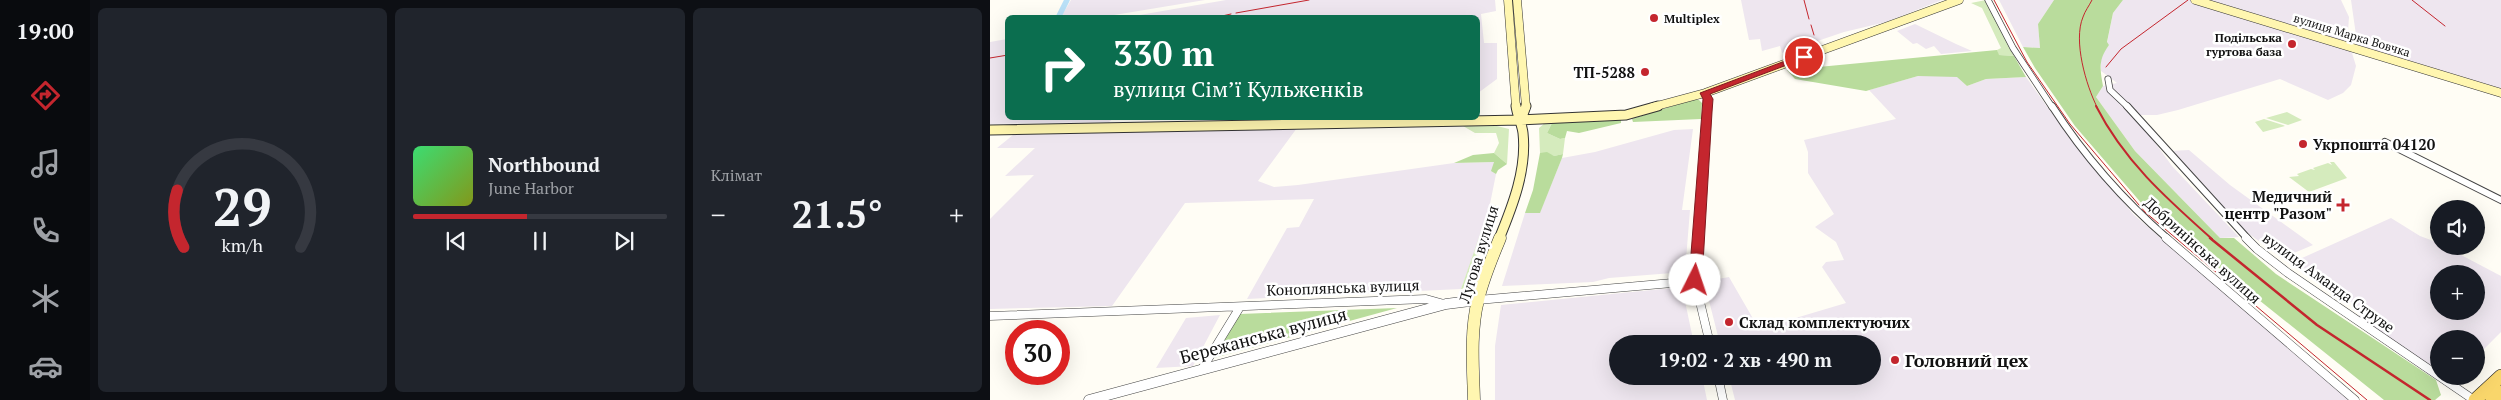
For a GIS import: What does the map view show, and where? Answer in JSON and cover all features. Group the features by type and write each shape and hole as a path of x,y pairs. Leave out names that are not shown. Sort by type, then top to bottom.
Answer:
{"main road":[{"name":"Лугова вулиця","path":"1474,400 1473,348 1478,300 1521,173 1524,140 1521,120 1516,109 1508,0"},
{"name":"Лугова вулиця","path":"1517,0 1526,107 1521,120"},
{"path":"990,130 1521,120 1638,114 1705,93 1959,0"},
{"name":"вулиця Марка Вовчка","path":"2195,0 2501,93"},
{"path":"2475,400 2501,376"},
{"path":"2492,400 2501,392"}],"street":[{"name":"Добринінська вулиця","path":"1988,0 2013,48 2064,125 2139,214 2355,400"},
{"name":"вулиця Аманда Струве","path":"2108,79 2110,90 2132,110 2169,154 2257,249 2288,274 2475,400"},
{"path":"1705,93 1708,99 1695,280 1708,335"},
{"path":"2385,142 2501,200"},
{"name":"Коноплянська вулиця","path":"990,316 1426,299 1446,304 1695,280"},
{"name":"Бережанська вулиця","path":"1088,400 1446,304"},
{"path":"1202,369 1240,307"},
{"path":"1720,385 1723,400"}],"shaded area":[{"path":"1071,0 1205,0 1114,15 1062,15"},
{"path":"1226,0 1495,0 1496,11 1481,14 1484,43 1497,43 1497,79 1480,92 1480,15 1140,15"},
{"path":"1741,0 1942,0 1886,22 1844,32 1782,53 1780,46 1762,51 1760,39 1749,40"},
{"path":"1999,0 2054,0 2038,24 2040,48 2023,47"},
{"path":"2123,0 2190,0 2347,48 2352,53 2356,66 2351,85 2343,93 2328,100 2280,79 2178,110 2157,115 2135,115 2172,166 2239,237 2220,238 2135,151 2096,97 2103,86 2117,83 2101,71 2101,55 2109,45 2107,43 2113,13"},
{"path":"2200,0 2341,0 2349,17 2347,45"},
{"path":"2351,0 2501,0 2501,92 2358,49"},
{"path":"1915,24 1972,51 1941,54 1934,46 1926,49 1917,43 1913,44 1897,31"},
{"path":"1005,39 1005,120 1112,120 1109,122 990,124 990,42"},
{"path":"1918,76 1957,76 1967,86 1986,79 2026,77 2061,126 2134,215 2350,400 1735,400 1731,385 1881,385 1881,335 1718,335 1705,285 1707,281 1729,277 1759,329 1846,303 1822,267 1826,262 1844,260 1836,242 1815,227 1834,214 1808,173 1808,152 1804,140 1896,119 1869,90"},
{"path":"1297,128 1258,181 1274,187 1454,163 1494,162 1493,171 1496,174 1488,214 1461,289 1247,299 1287,228 1299,227 1314,199 1185,203 1112,306 990,309 990,219 1034,175 1005,176 1035,148 997,148 1013,135"},
{"path":"1693,129 1682,210 1690,210 1685,272 1609,278 1593,282 1502,286 1525,213 1540,212 1562,158 1595,152 1674,130"},
{"path":"2189,150 2230,185 2313,245 2282,258 2237,225 2169,151"},
{"path":"2391,218 2420,236 2430,240 2430,255 2461,255 2480,265 2430,265 2430,320 2485,320 2485,268 2501,276 2501,332 2485,348 2485,330 2430,330 2430,366 2356,317 2366,312 2291,263"},
{"path":"1682,287 1692,335 1609,335 1609,385 1704,385 1707,400 1495,400 1495,346 1501,305"},
{"path":"1220,315 1193,366 1156,368 1186,318"}],"green space":[{"path":"1986,0 2014,56 1998,55 1997,50 2001,48 1982,8 1971,3"},
{"path":"2054,0 2123,0 2113,13 2107,42 2109,45 2101,60 2103,86 2096,97 2135,151 2220,238 2234,238 2276,274 2430,376 2430,385 2438,385 2441,395 2435,400 2384,400 2149,212 2075,126 2035,68 2023,47 2040,48 2038,24"},
{"path":"1997,50 1999,55 2014,56 2026,77 1986,79 1967,86 1957,77 1918,76 1866,91 1795,79 1787,70"},
{"path":"1691,100 1699,100 1702,103 1701,119 1633,122 1632,119"},
{"path":"2287,112 2302,120 2288,125 2266,118"},
{"path":"2264,119 2285,126 2263,132 2255,122"},
{"path":"1621,120 1621,123 1579,133 1567,131 1565,138 1560,139 1547,133 1552,123"},
{"path":"1545,123 1552,123 1547,133 1560,139 1565,138 1563,154 1554,156 1540,153 1539,128"},
{"path":"1493,125 1509,129 1507,164 1494,153 1499,143 1496,133 1475,133 1463,126"},
{"path":"1547,152 1554,156 1563,154 1562,158 1540,213 1525,213 1533,190 1540,153"},
{"path":"1494,153 1507,164 1498,170 1496,174 1491,171 1494,162 1454,163 1473,155"},
{"path":"2330,162 2334,162 2347,178 2309,192 2289,177 2299,176 2297,174 2311,169 2315,170 2313,168 2328,163 2332,165"},
{"path":"1496,205 1465,288 1461,289 1490,206"},
{"path":"1397,308 1214,358 1240,314"}],"waterway":[{"path":"1060,15 1067,0"}],"tram line":[{"path":"1994,0 2027,62 2070,124 2145,212 2367,400"}],"railway":[{"path":"1236,13 1309,0"},
{"path":"1804,0 1809,19"},
{"path":"2092,0 2083,17 2079,38 2085,75 2097,107"},
{"path":"2106,67 2121,49 2188,0"},
{"path":"2412,0 2445,26"},
{"path":"1226,15 1231,14"},
{"path":"1811,25 1814,35"},
{"path":"990,58 1005,56"},
{"path":"2096,106 2119,144 2147,178 2212,239"},
{"path":"2210,238 2317,325 2430,400"}],"place":[{"name":"Multiplex","path":"1654,18"},
{"name":"Подільська гуртова база","path":"2292,44"},
{"name":"ТП-5288","path":"1645,72"},
{"name":"Укрпошта 04120","path":"2303,144"},
{"name":"Медичний центр \"Разом\"","path":"2343,205"},
{"name":"Склад комплектуючих","path":"1729,322"},
{"name":"Головний цех","path":"1895,360"}],"route":[{"path":"1695,280 1708,112 1708,99 1705,93 1804,57"}]}
